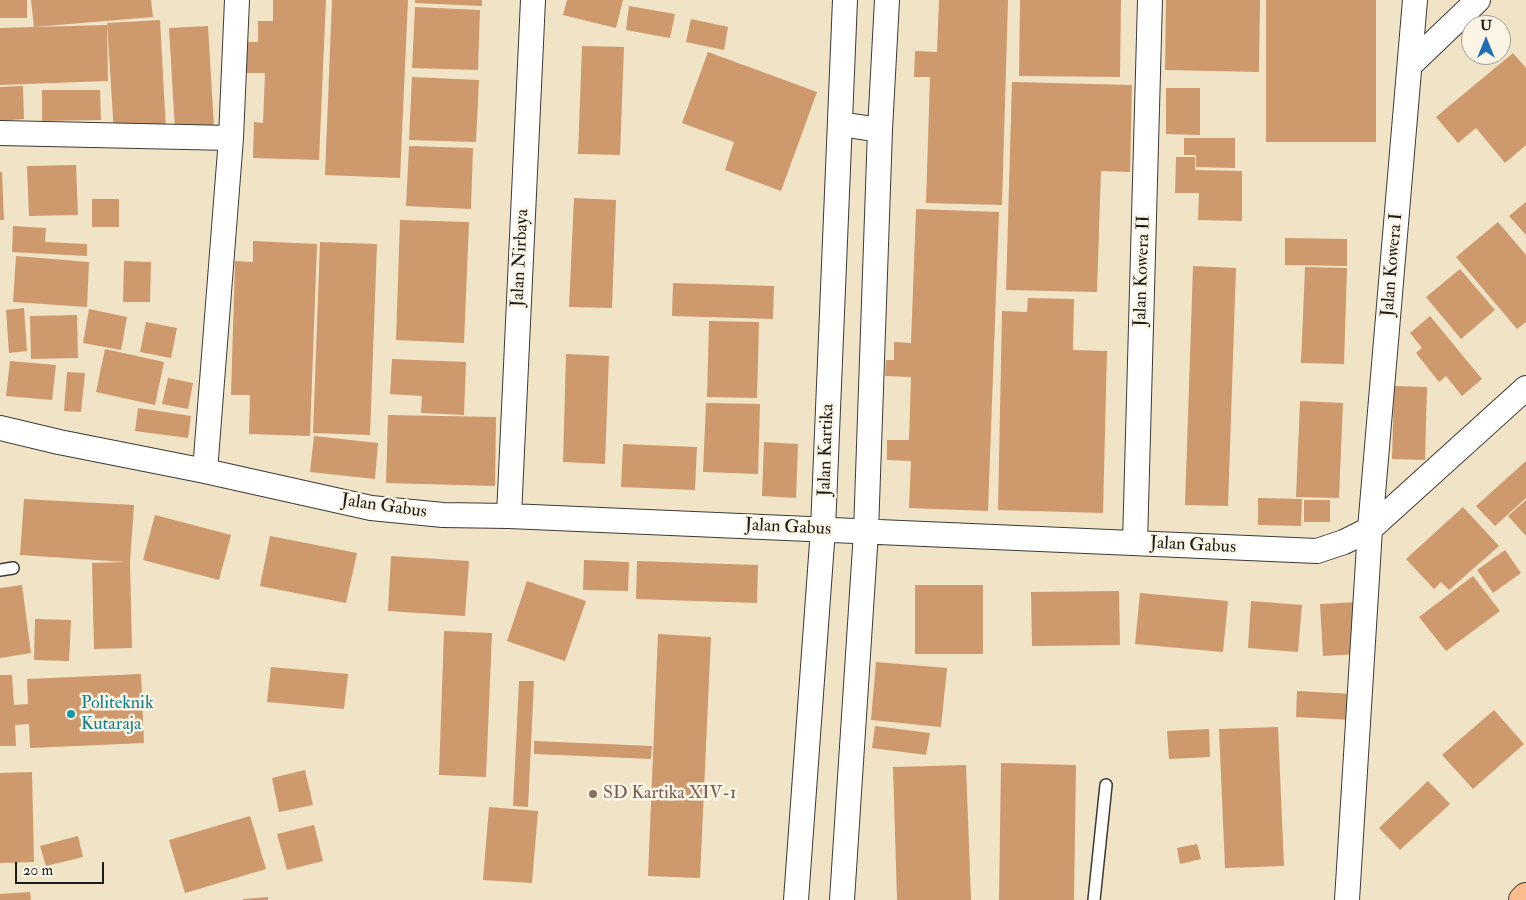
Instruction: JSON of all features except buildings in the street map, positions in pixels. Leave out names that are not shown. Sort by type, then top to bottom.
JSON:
[{"type":"highway","points":[[1523,900],[1526,897]]},
{"type":"street","points":[[205,471],[230,138],[236,0]]},
{"type":"street","name":"Jalan Nirbaya","points":[[509,516],[533,0]]},
{"type":"street","name":"Jalan Kartika","points":[[796,900],[823,529],[845,0]]},
{"type":"street","points":[[842,900],[866,532],[886,0]]},
{"type":"street","name":"Jalan Kowera II","points":[[1135,543],[1150,0]]},
{"type":"street","name":"Jalan Kowera I","points":[[1347,900],[1370,529],[1415,0]]},
{"type":"street","points":[[1410,65],[1478,0]]},
{"type":"street","points":[[840,124],[880,130]]},
{"type":"street","points":[[0,133],[230,138]]},
{"type":"street","name":"Jalan Gabus","points":[[0,428],[371,508],[443,515],[509,516],[1317,551],[1344,542],[1370,529],[1526,388]]},
{"type":"lane","points":[[0,570],[13,568]]},
{"type":"lane","points":[[1094,900],[1106,785]]},
{"type":"place","name":"Politeknik Kutaraja","points":[[71,714]]},
{"type":"place","name":"SD Kartika XIV-1","points":[[593,794]]}]
